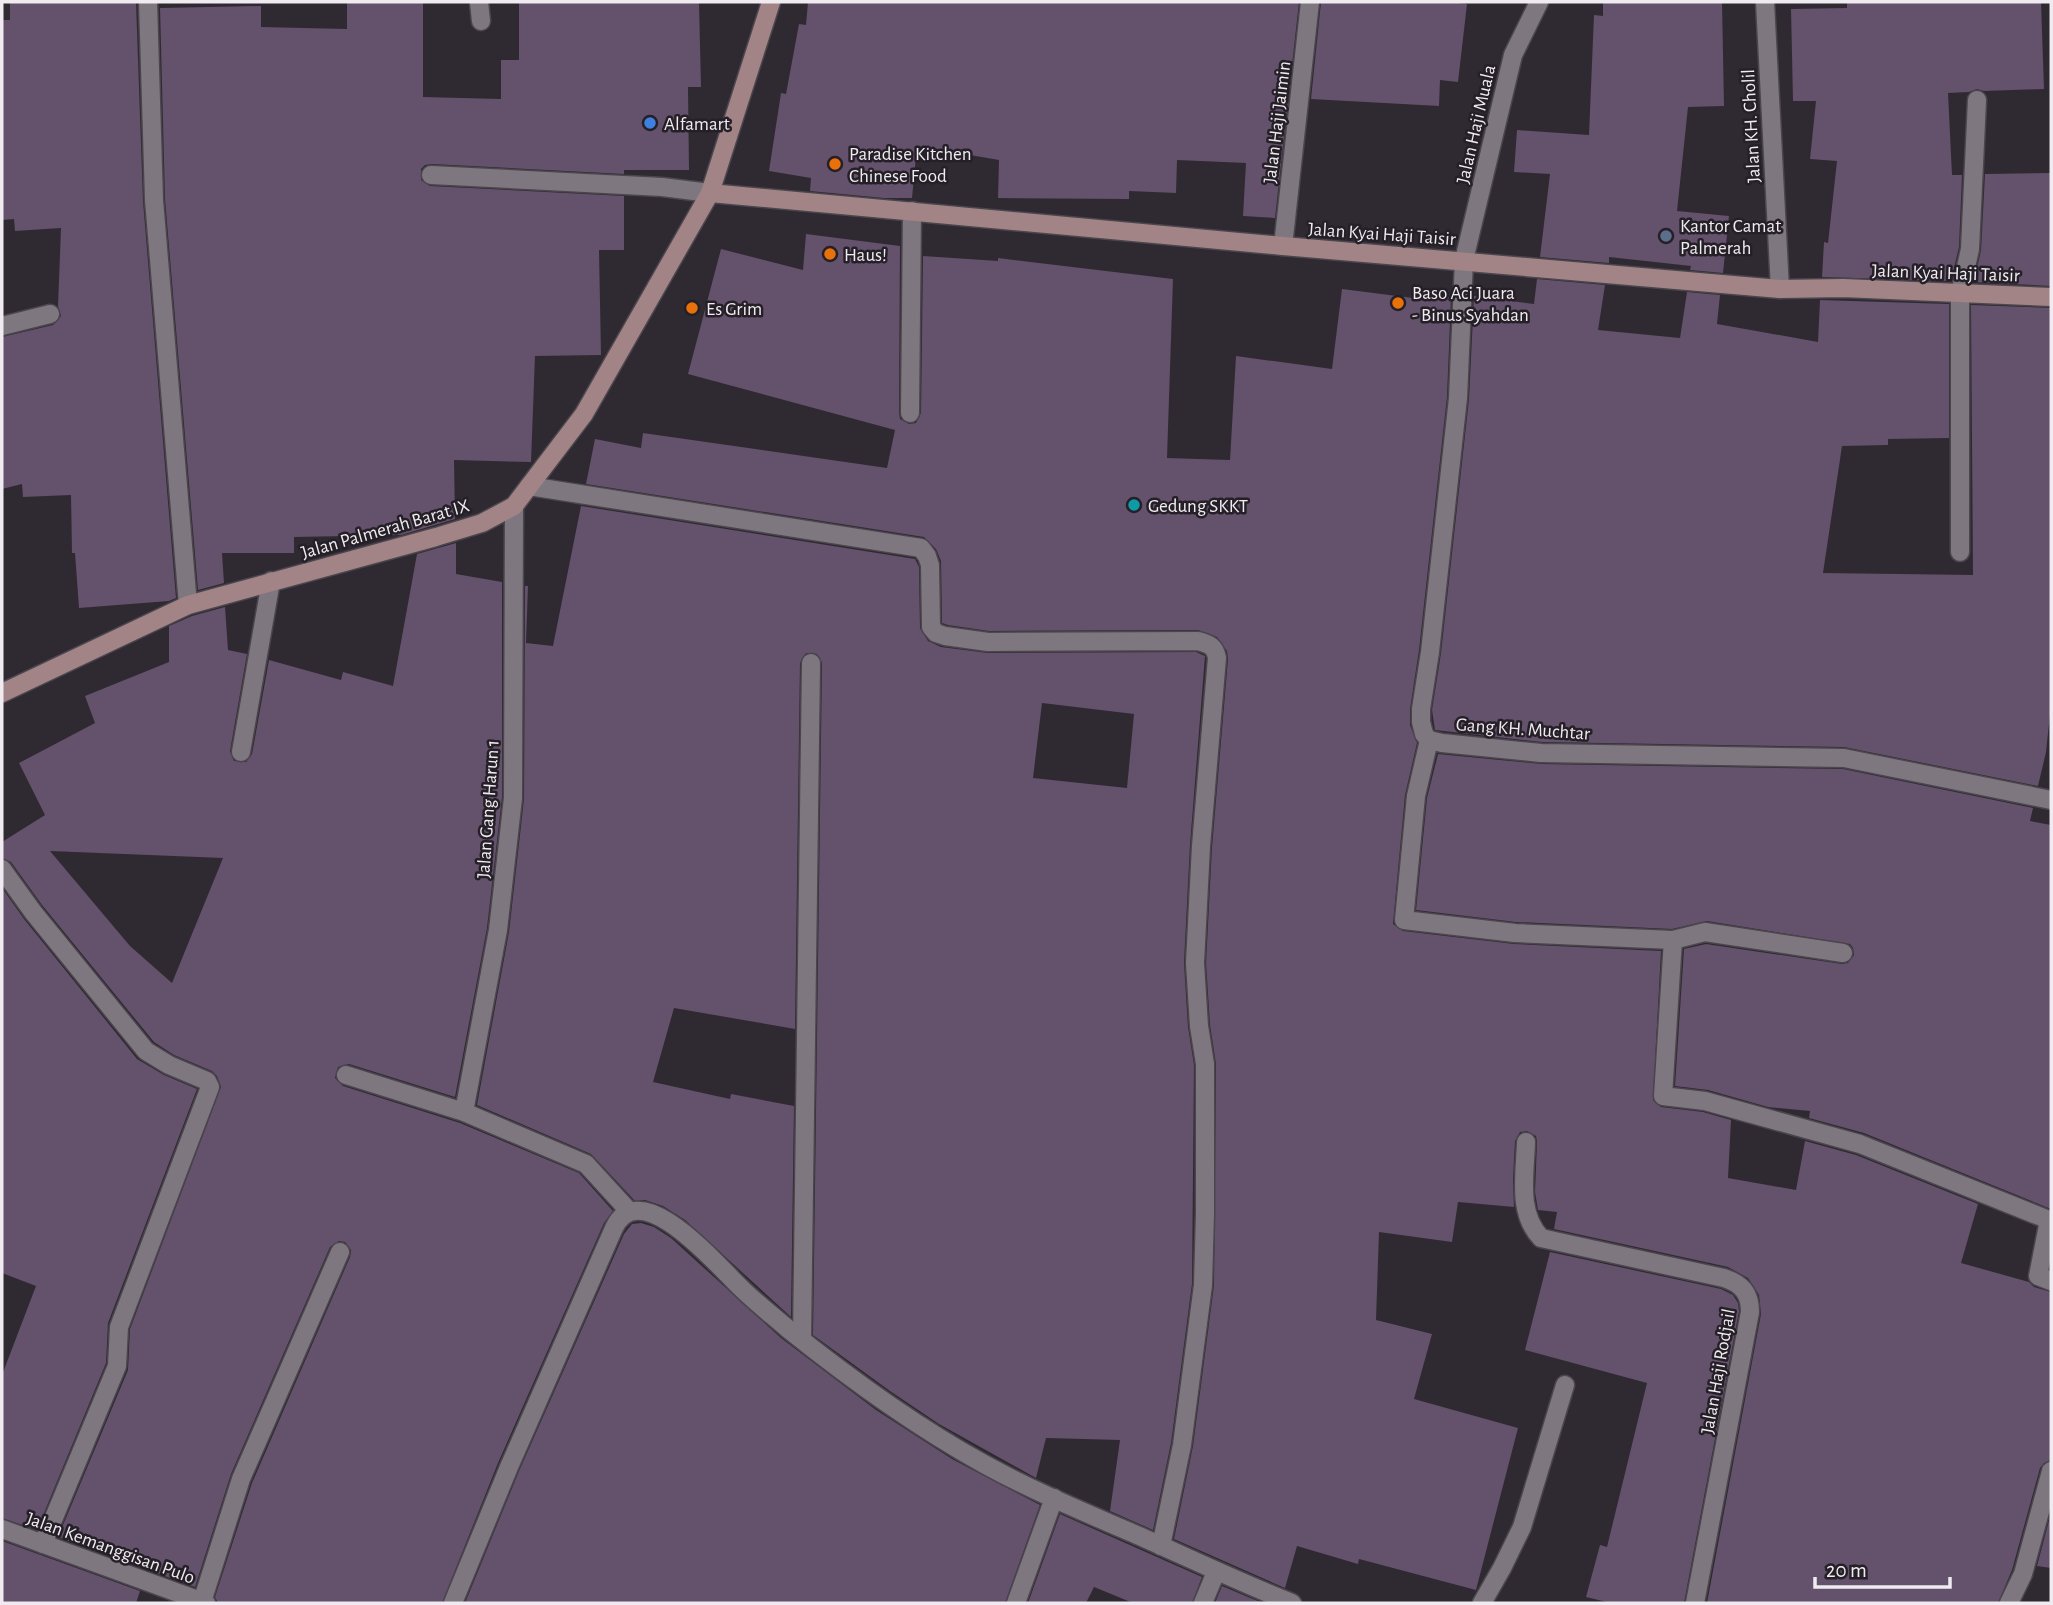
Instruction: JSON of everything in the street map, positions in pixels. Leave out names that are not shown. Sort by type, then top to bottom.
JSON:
[{"type":"street","points":[[148,2],[154,200],[188,605]]},
{"type":"street","points":[[479,2],[481,21]]},
{"type":"street","name":"Jalan Palmerah Barat IX","points":[[2,691],[188,605],[448,534],[482,523],[514,506],[584,414],[710,193],[771,2]]},
{"type":"street","name":"Jalan Haji Jaimin","points":[[1283,246],[1310,2]]},
{"type":"street","name":"Jalan Haji Muala","points":[[1464,260],[1513,55],[1539,2]]},
{"type":"street","name":"Jalan KH. Cholil","points":[[1765,2],[1780,289]]},
{"type":"street","points":[[1960,552],[1960,294],[1970,249],[1977,100]]},
{"type":"street","points":[[432,174],[662,187],[710,193]]},
{"type":"street","name":"Jalan Kyai Haji Taisir","points":[[710,193],[1780,289],[1843,288],[2051,297]]},
{"type":"street","points":[[909,413],[912,211]]},
{"type":"street","name":"Gang KH. Muchtar","points":[[1464,260],[1458,398],[1421,722],[1424,734],[1429,740],[1541,753],[1844,758],[2051,800]]},
{"type":"street","points":[[2,326],[50,314]]},
{"type":"street","points":[[529,485],[921,548],[930,565],[931,627],[945,636],[988,642],[1198,641],[1210,644],[1216,649],[1195,963],[1199,1026],[1205,1064],[1203,1285],[1182,1445],[1161,1546]]},
{"type":"street","name":"Jalan Gang Harun 1","points":[[464,1112],[498,930],[513,799],[514,506]]},
{"type":"street","points":[[241,752],[271,581]]},
{"type":"street","points":[[802,1339],[811,663]]},
{"type":"street","points":[[1429,740],[1416,796],[1404,920],[1515,933],[1673,940],[1705,932],[1843,953]]},
{"type":"street","points":[[2,869],[41,922],[146,1051],[169,1065],[207,1081],[211,1087],[119,1328],[117,1366],[43,1544]]},
{"type":"street","points":[[1673,940],[1663,1096],[1705,1101],[1860,1144],[2049,1220],[2038,1276],[2051,1281]]},
{"type":"street","points":[[345,1075],[464,1112],[586,1164],[628,1210],[651,1213],[674,1224],[752,1299],[802,1339],[956,1447],[985,1465],[1054,1498],[1216,1572],[1292,1603]]},
{"type":"street","name":"Jalan Haji Rodjail","points":[[1526,1142],[1524,1206],[1531,1227],[1541,1238],[1724,1278],[1737,1283],[1750,1300],[1750,1312],[1695,1603]]},
{"type":"street","points":[[453,1603],[509,1466],[619,1216],[628,1210]]},
{"type":"street","points":[[204,1603],[241,1479],[340,1252]]},
{"type":"street","points":[[1482,1603],[1522,1527],[1565,1385]]},
{"type":"street","points":[[2009,1603],[2026,1563],[2051,1471]]},
{"type":"street","points":[[1016,1603],[1054,1498]]},
{"type":"street","name":"Jalan Kemanggisan Pulo","points":[[2,1529],[204,1603]]},
{"type":"street","points":[[1203,1603],[1216,1572]]},
{"type":"building","points":[[10,2],[136,2],[143,201],[176,598],[169,601],[79,608],[75,553],[72,553],[71,495],[23,497],[22,484],[2,489],[2,337],[53,325],[61,316],[58,306],[61,228],[15,231],[14,219],[2,220],[2,20],[10,20]]},
{"type":"building","points":[[347,2],[423,2],[423,97],[501,99],[501,60],[519,60],[519,2],[699,2],[701,87],[688,87],[689,170],[624,170],[624,174],[425,165],[421,169],[421,180],[430,186],[624,196],[624,250],[599,250],[601,355],[535,356],[531,462],[454,460],[455,519],[401,535],[294,537],[294,553],[222,553],[224,583],[198,590],[165,199],[160,8],[261,6],[261,27],[347,29]]},
{"type":"building","points":[[808,2],[1299,2],[1275,218],[1243,216],[1246,163],[1177,160],[1176,193],[1129,191],[1129,199],[998,198],[999,160],[917,146],[912,198],[810,191],[811,178],[769,171],[781,93],[786,94],[799,24],[806,25]]},
{"type":"building","points":[[1321,2],[1467,4],[1458,82],[1440,80],[1439,106],[1311,99]]},
{"type":"building","points":[[1603,2],[1722,2],[1724,106],[1688,107],[1677,211],[1729,216],[1723,273],[1690,270],[1691,266],[1609,257],[1609,263],[1540,257],[1550,174],[1514,172],[1517,130],[1589,135],[1594,15],[1603,16]]},
{"type":"building","points":[[1847,2],[2041,2],[2044,89],[1977,89],[1948,93],[1952,175],[1962,175],[1959,247],[1951,281],[1822,277],[1824,242],[1828,243],[1837,161],[1810,159],[1816,101],[1793,101],[1791,9],[1847,8]]},
{"type":"building","points":[[2051,173],[2051,286],[1974,282],[1981,250],[1985,174]]},
{"type":"building","points":[[806,234],[900,246],[899,413],[900,419],[909,424],[916,423],[921,413],[923,256],[998,261],[998,258],[1173,279],[1167,458],[1230,460],[1236,356],[1332,369],[1342,289],[1413,298],[1413,295],[1451,297],[1447,397],[1410,709],[1410,725],[1417,743],[1405,795],[1393,924],[1403,931],[1514,944],[1661,951],[1653,1100],[1661,1107],[1703,1112],[1731,1120],[1728,1178],[1796,1190],[1805,1141],[1856,1155],[1978,1204],[1961,1263],[2029,1282],[2034,1287],[2051,1292],[2051,1460],[2040,1468],[2012,1570],[1998,1603],[1707,1603],[1761,1314],[1759,1295],[1748,1278],[1728,1267],[1554,1229],[1557,1212],[1538,1210],[1535,1192],[1537,1142],[1536,1136],[1527,1131],[1520,1132],[1515,1141],[1514,1207],[1458,1202],[1452,1242],[1379,1232],[1376,1320],[1432,1334],[1414,1399],[1518,1428],[1476,1590],[1359,1559],[1358,1564],[1297,1546],[1285,1588],[1174,1539],[1193,1446],[1214,1285],[1216,1064],[1210,1025],[1206,963],[1227,651],[1217,637],[1198,630],[989,631],[948,625],[942,623],[941,561],[936,549],[924,537],[586,484],[595,439],[641,448],[643,433],[887,468],[895,430],[688,374],[721,249],[803,270]]},
{"type":"building","points":[[1537,279],[1605,285],[1598,330],[1680,338],[1687,292],[1720,295],[1717,324],[1818,342],[1820,300],[1949,304],[1949,438],[1888,439],[1888,445],[1842,446],[1823,573],[1973,575],[1971,305],[2051,308],[2051,705],[2046,752],[2038,786],[1844,747],[1542,742],[1435,730],[1432,710],[1441,653],[1469,399],[1474,296],[1534,304]]},
{"type":"building","points":[[581,506],[915,559],[919,567],[920,628],[928,641],[941,647],[988,653],[1196,652],[1205,656],[1184,963],[1188,1027],[1194,1065],[1192,1284],[1171,1443],[1153,1530],[1110,1511],[1120,1440],[1046,1438],[1036,1478],[939,1424],[813,1335],[822,663],[817,654],[806,653],[800,663],[795,1029],[674,1008],[653,1082],[730,1099],[731,1094],[794,1106],[791,1317],[685,1220],[663,1206],[645,1200],[635,1201],[591,1154],[477,1105],[509,932],[524,799],[525,586],[528,586],[526,643],[553,646]],"holes":[[[1042,703],[1134,714],[1127,788],[1033,778]]]},
{"type":"building","points":[[456,543],[456,574],[502,582],[502,797],[487,928],[455,1097],[349,1064],[338,1067],[335,1078],[343,1086],[460,1123],[579,1173],[613,1211],[604,1223],[498,1463],[442,1603],[218,1603],[215,1597],[252,1483],[351,1250],[345,1242],[339,1241],[330,1247],[231,1474],[195,1587],[58,1537],[128,1370],[130,1329],[221,1087],[212,1071],[174,1055],[154,1042],[42,905],[11,862],[2,858],[2,842],[45,815],[19,763],[95,723],[85,696],[169,662],[169,626],[192,616],[225,607],[228,650],[247,654],[230,751],[234,761],[246,762],[252,754],[269,660],[341,680],[343,672],[393,686],[417,554]],"holes":[[[50,851],[223,858],[172,983],[130,946]]]},
{"type":"building","points":[[1438,754],[1541,764],[1843,769],[2033,808],[2030,821],[2051,825],[2051,1209],[1864,1133],[1809,1118],[1810,1111],[1768,1107],[1708,1090],[1675,1086],[1684,949],[1706,944],[1842,964],[1848,963],[1854,955],[1850,944],[1707,921],[1672,929],[1516,922],[1416,910],[1427,798]]},
{"type":"building","points":[[2,888],[137,1059],[164,1075],[197,1089],[108,1323],[106,1363],[37,1530],[2,1518],[2,1375],[36,1286],[2,1273]]},
{"type":"building","points":[[641,1223],[654,1227],[671,1238],[781,1338],[876,1410],[952,1459],[1040,1505],[1005,1603],[465,1603],[519,1471],[624,1234],[632,1224]]},
{"type":"building","points":[[1550,1252],[1721,1289],[1733,1295],[1738,1303],[1739,1311],[1684,1603],[1611,1603],[1586,1597],[1600,1545],[1607,1547],[1647,1383],[1525,1350]]},
{"type":"building","points":[[2051,1513],[2051,1568],[2037,1566]]},
{"type":"building","points":[[1060,1514],[1202,1577],[1192,1603],[1133,1603],[1094,1587],[1086,1603],[1028,1603]]},
{"type":"building","points":[[2,1541],[140,1591],[136,1603],[2,1603]]},
{"type":"building","points":[[1222,1586],[1248,1597],[1263,1603],[1215,1603]]},
{"type":"place","name":"Alfamart","points":[[650,123]]},
{"type":"place","name":"Paradise Kitchen Chinese Food","points":[[835,164]]},
{"type":"place","name":"Kantor Camat Palmerah","points":[[1666,236]]},
{"type":"place","name":"Haus!","points":[[830,254]]},
{"type":"place","name":"Baso Aci Juara - Binus Syahdan","points":[[1398,303]]},
{"type":"place","name":"Es Grim","points":[[692,308]]},
{"type":"place","name":"Gedung SKKT","points":[[1134,505]]}]
